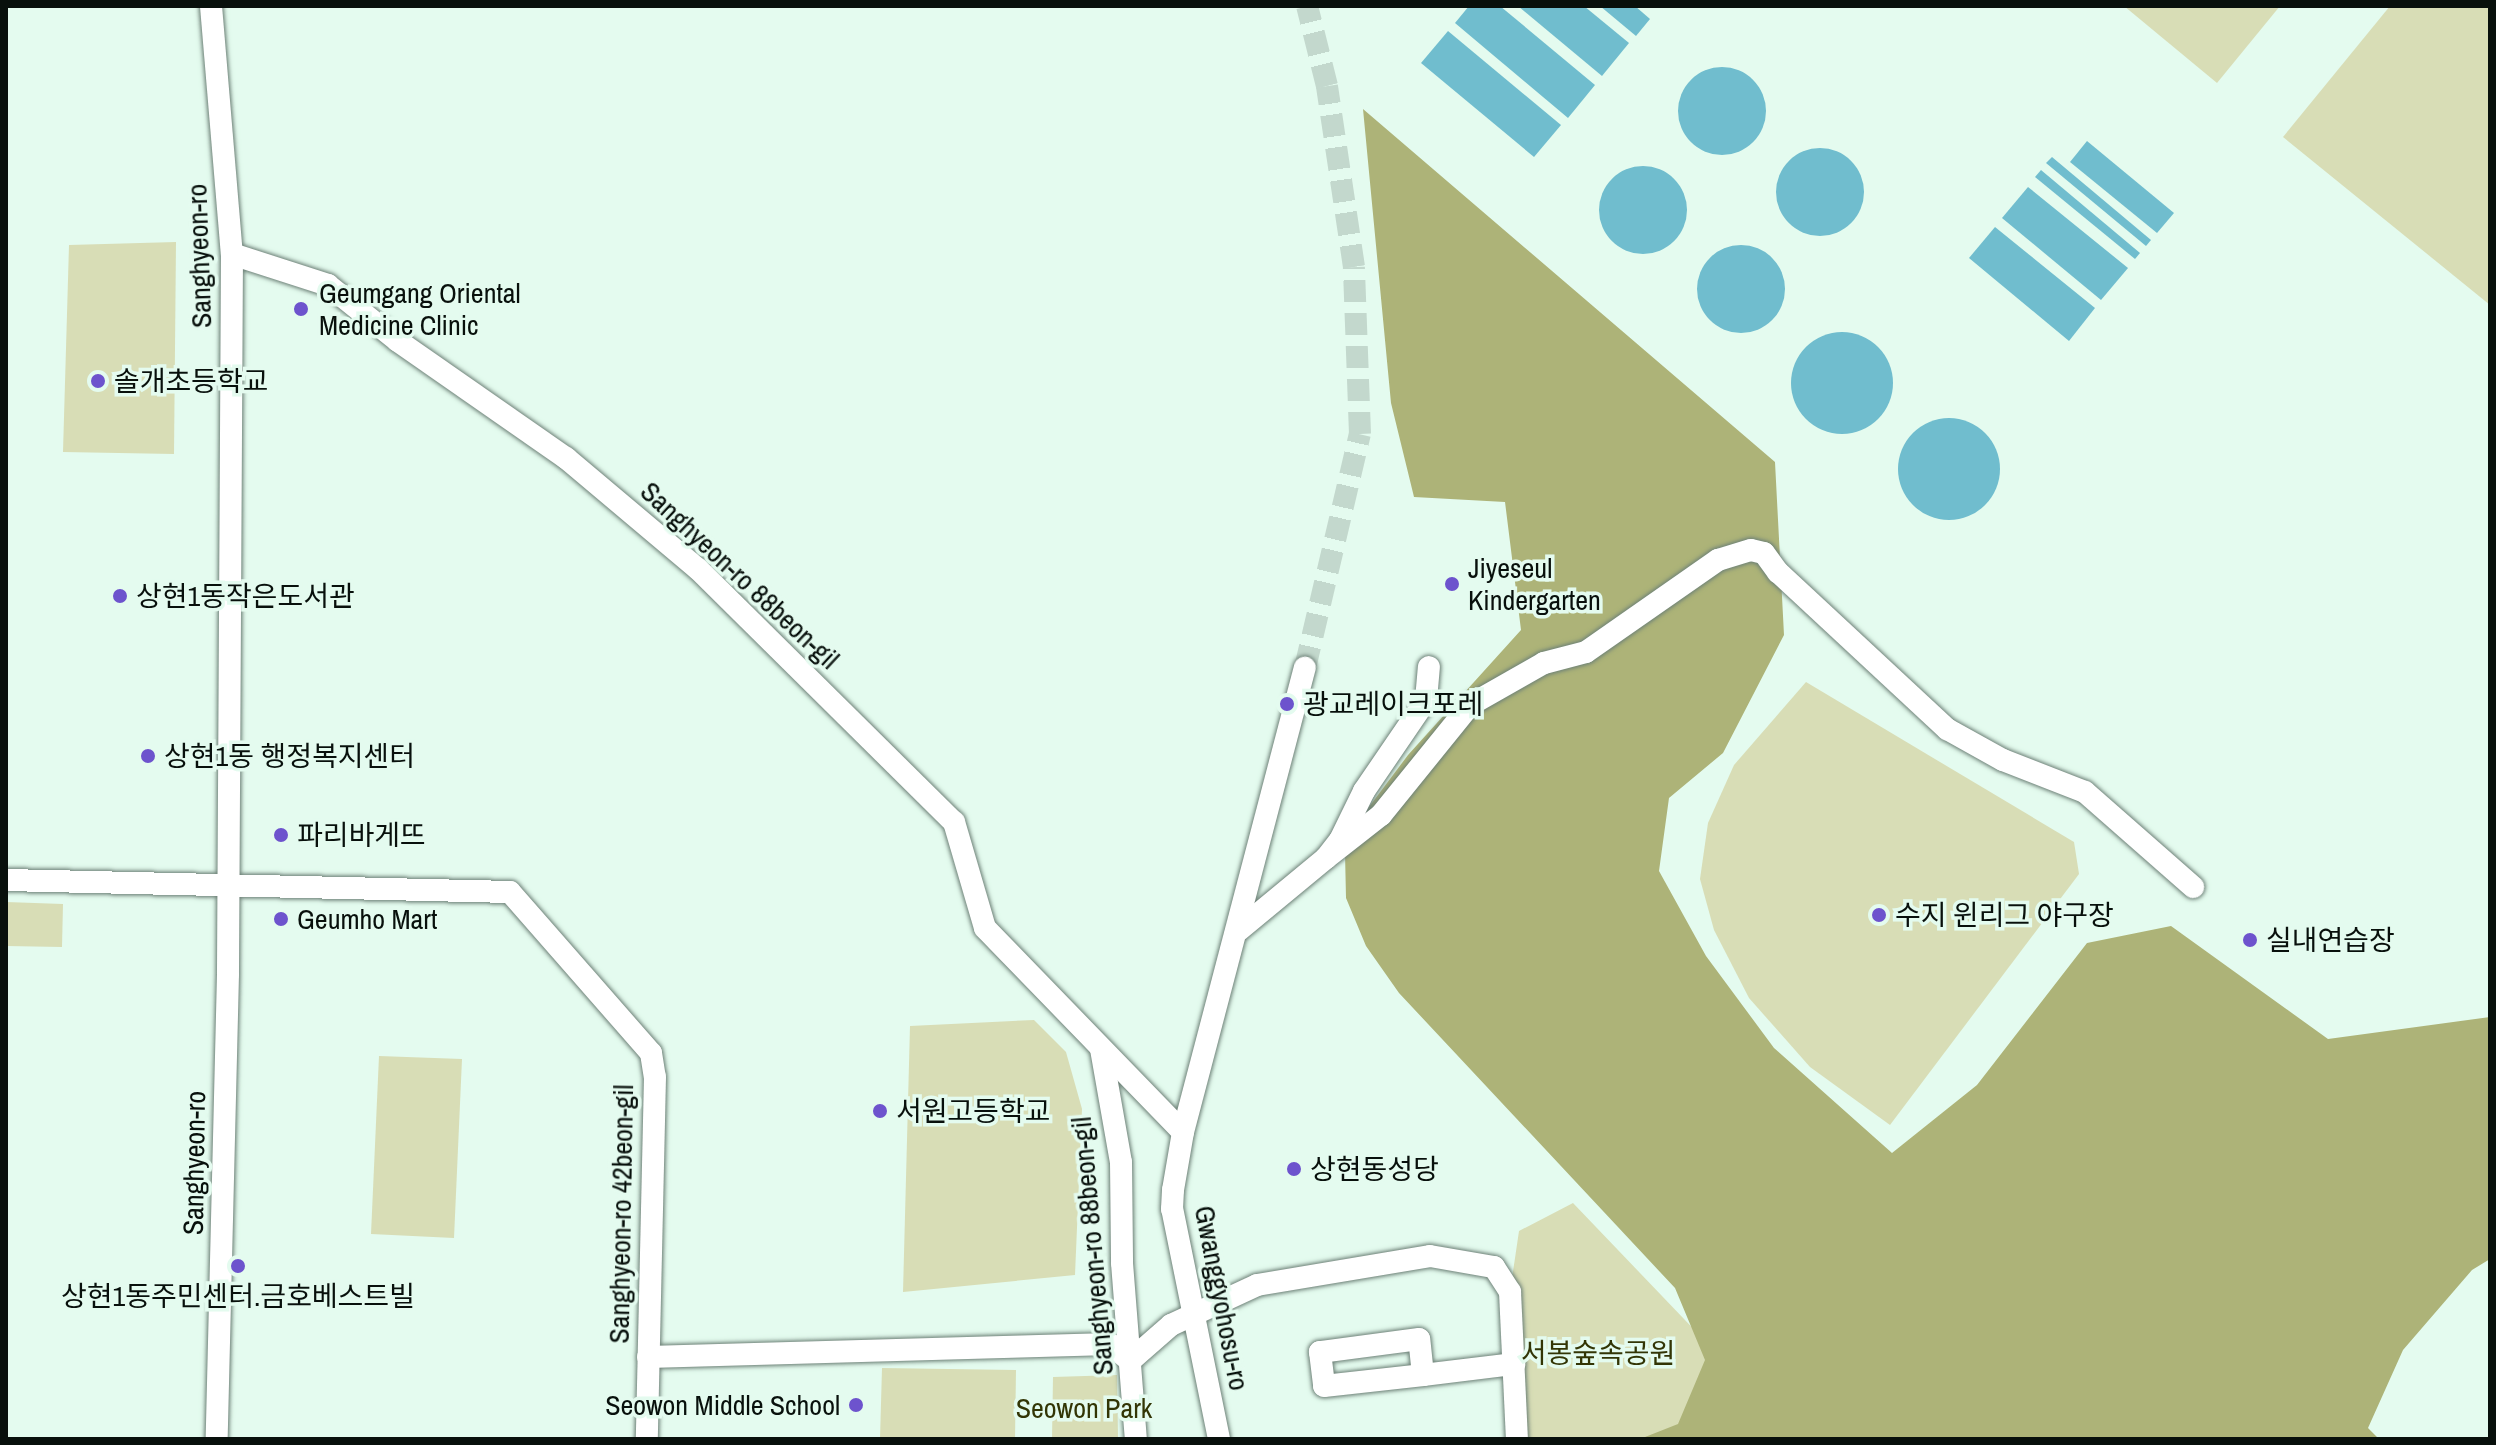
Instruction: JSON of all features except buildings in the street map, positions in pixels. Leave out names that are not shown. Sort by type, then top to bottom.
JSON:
[{"type":"street","name":"Sanghyeon-ro","points":[[211,6],[232,254],[229,887],[217,1439]]},
{"type":"street","name":"Sanghyeon-ro 88beon-gil","points":[[232,254],[328,285],[398,341],[566,458],[698,569],[954,822],[985,928],[1183,1132]]},
{"type":"street","points":[[1239,930],[1381,815],[1470,705],[1544,663],[1586,652],[1718,560],[1751,550],[1764,553],[1778,572],[1947,729],[2003,760],[2085,792],[2193,887]]},
{"type":"street","points":[[1326,858],[1426,700],[1429,667]]},
{"type":"street","points":[[1239,930],[1305,668]]},
{"type":"street","points":[[6,880],[229,887]]},
{"type":"street","name":"Sanghyeon-ro 42beon-gil","points":[[229,887],[510,892],[639,1035],[651,1053],[655,1077],[647,1439]]},
{"type":"street","name":"Gwanggyohosu-ro","points":[[1219,1439],[1172,1209],[1183,1132],[1239,930]]},
{"type":"street","name":"Sanghyeon-ro 88beon-gil","points":[[1101,1048],[1121,1162],[1136,1439]]},
{"type":"street","points":[[648,1357],[1110,1344],[1130,1361],[1171,1325],[1257,1285],[1430,1256],[1494,1267],[1510,1292],[1517,1439]]},
{"type":"street","points":[[1423,1375],[1514,1364]]},
{"type":"green space","points":[[2124,6],[2280,6],[2217,83]]},
{"type":"green space","points":[[2390,6],[2490,6],[2490,305],[2283,137]]},
{"type":"green space","points":[[1363,109],[1775,462],[1784,635],[1723,753],[1669,798],[1659,871],[1706,956],[1774,1048],[1892,1153],[1977,1085],[2087,943],[2171,926],[2328,1039],[2490,1017],[2490,1259],[2472,1270],[2403,1350],[2368,1428],[2379,1439],[1640,1439],[1678,1424],[1705,1360],[1675,1288],[1399,993],[1366,946],[1346,898],[1345,853],[1369,807],[1408,755],[1521,630],[1505,502],[1414,497],[1391,403]]},
{"type":"green space","points":[[176,242],[174,454],[63,452],[69,245]]},
{"type":"green space","name":"수지 윈리그 야구장","points":[[1806,682],[2074,842],[2079,874],[1890,1125],[1810,1067],[1749,998],[1714,930],[1700,879],[1708,823],[1734,765]]},
{"type":"green space","points":[[6,902],[63,904],[62,947],[6,946]]},
{"type":"green space","points":[[1034,1020],[1066,1052],[1082,1109],[1075,1275],[903,1292],[910,1026]]},
{"type":"green space","points":[[379,1056],[462,1059],[454,1238],[371,1234]]},
{"type":"green space","name":"서봉숲속공원","points":[[1573,1203],[1729,1366],[2041,1439],[1517,1439],[1510,1292],[1519,1231]]},
{"type":"green space","points":[[882,1368],[1016,1370],[1015,1439],[880,1439]]},
{"type":"green space","name":"Seowon Park","points":[[1117,1375],[1118,1439],[1052,1439],[1053,1377]]},
{"type":"water","points":[[1469,6],[1500,6],[1595,85],[1568,118],[1455,23]]},
{"type":"water","points":[[1518,6],[1584,6],[1629,43],[1602,76]]},
{"type":"water","points":[[1600,6],[1635,6],[1650,19],[1636,36]]},
{"type":"water","points":[[1448,31],[1561,125],[1534,157],[1421,63]]},
{"type":"water","points":[[1722,67],[1739,70],[1753,80],[1763,94],[1766,111],[1763,128],[1753,142],[1739,152],[1722,155],[1705,152],[1691,142],[1681,128],[1678,111],[1681,94],[1691,80],[1705,70]]},
{"type":"water","points":[[2087,141],[2174,213],[2157,233],[2070,162]]},
{"type":"water","points":[[1820,148],[1837,151],[1851,161],[1861,175],[1864,192],[1861,209],[1851,223],[1837,233],[1820,236],[1803,233],[1789,223],[1779,209],[1776,192],[1779,175],[1789,161],[1803,151]]},
{"type":"water","points":[[2052,157],[2151,240],[2146,246],[2046,163]]},
{"type":"water","points":[[1643,166],[1660,169],[1674,179],[1684,193],[1687,210],[1684,227],[1674,241],[1660,251],[1643,254],[1626,251],[1612,241],[1602,227],[1599,210],[1602,193],[1612,179],[1626,169]]},
{"type":"water","points":[[2041,170],[2140,253],[2135,259],[2035,177]]},
{"type":"water","points":[[2028,187],[2128,268],[2101,300],[2002,218]]},
{"type":"water","points":[[1995,227],[2095,308],[2069,341],[1969,258]]},
{"type":"water","points":[[1741,245],[1758,248],[1772,258],[1782,272],[1785,289],[1782,306],[1772,320],[1758,330],[1741,333],[1724,330],[1710,320],[1700,306],[1697,289],[1700,272],[1710,258],[1724,248]]},
{"type":"water","points":[[1842,332],[1861,336],[1878,347],[1889,364],[1893,383],[1889,402],[1878,419],[1861,430],[1842,434],[1823,430],[1806,419],[1795,402],[1791,383],[1795,364],[1806,347],[1823,336]]},
{"type":"water","points":[[1949,418],[1968,422],[1985,433],[1996,450],[2000,469],[1996,488],[1985,505],[1968,516],[1949,520],[1930,516],[1913,505],[1902,488],[1898,469],[1902,450],[1913,433],[1930,422]]},
{"type":"tunnel","points":[[1305,668],[1360,434],[1354,267],[1327,86],[1307,6]]},
{"type":"place","name":"Geumgang Oriental Medicine Clinic","points":[[301,309]]},
{"type":"place","name":"솔개초등학교","points":[[98,381]]},
{"type":"place","name":"Jiyeseul Kindergarten","points":[[1452,584]]},
{"type":"place","name":"상현1동작은도서관","points":[[120,596]]},
{"type":"place","name":"광교레이크포레","points":[[1287,704]]},
{"type":"place","name":"상현1동 행정복지센터","points":[[148,756]]},
{"type":"place","name":"파리바게뜨","points":[[281,835]]},
{"type":"place","name":"수지 윈리그 야구장","points":[[1879,915]]},
{"type":"place","name":"Geumho Mart","points":[[281,919]]},
{"type":"place","name":"실내연습장","points":[[2250,940]]},
{"type":"place","name":"서원고등학교","points":[[880,1111]]},
{"type":"place","name":"상현동성당","points":[[1294,1169]]},
{"type":"place","name":"상현1동주민센터.금호베스트빌","points":[[238,1266]]},
{"type":"place","name":"Seowon Middle School","points":[[856,1405]]}]
